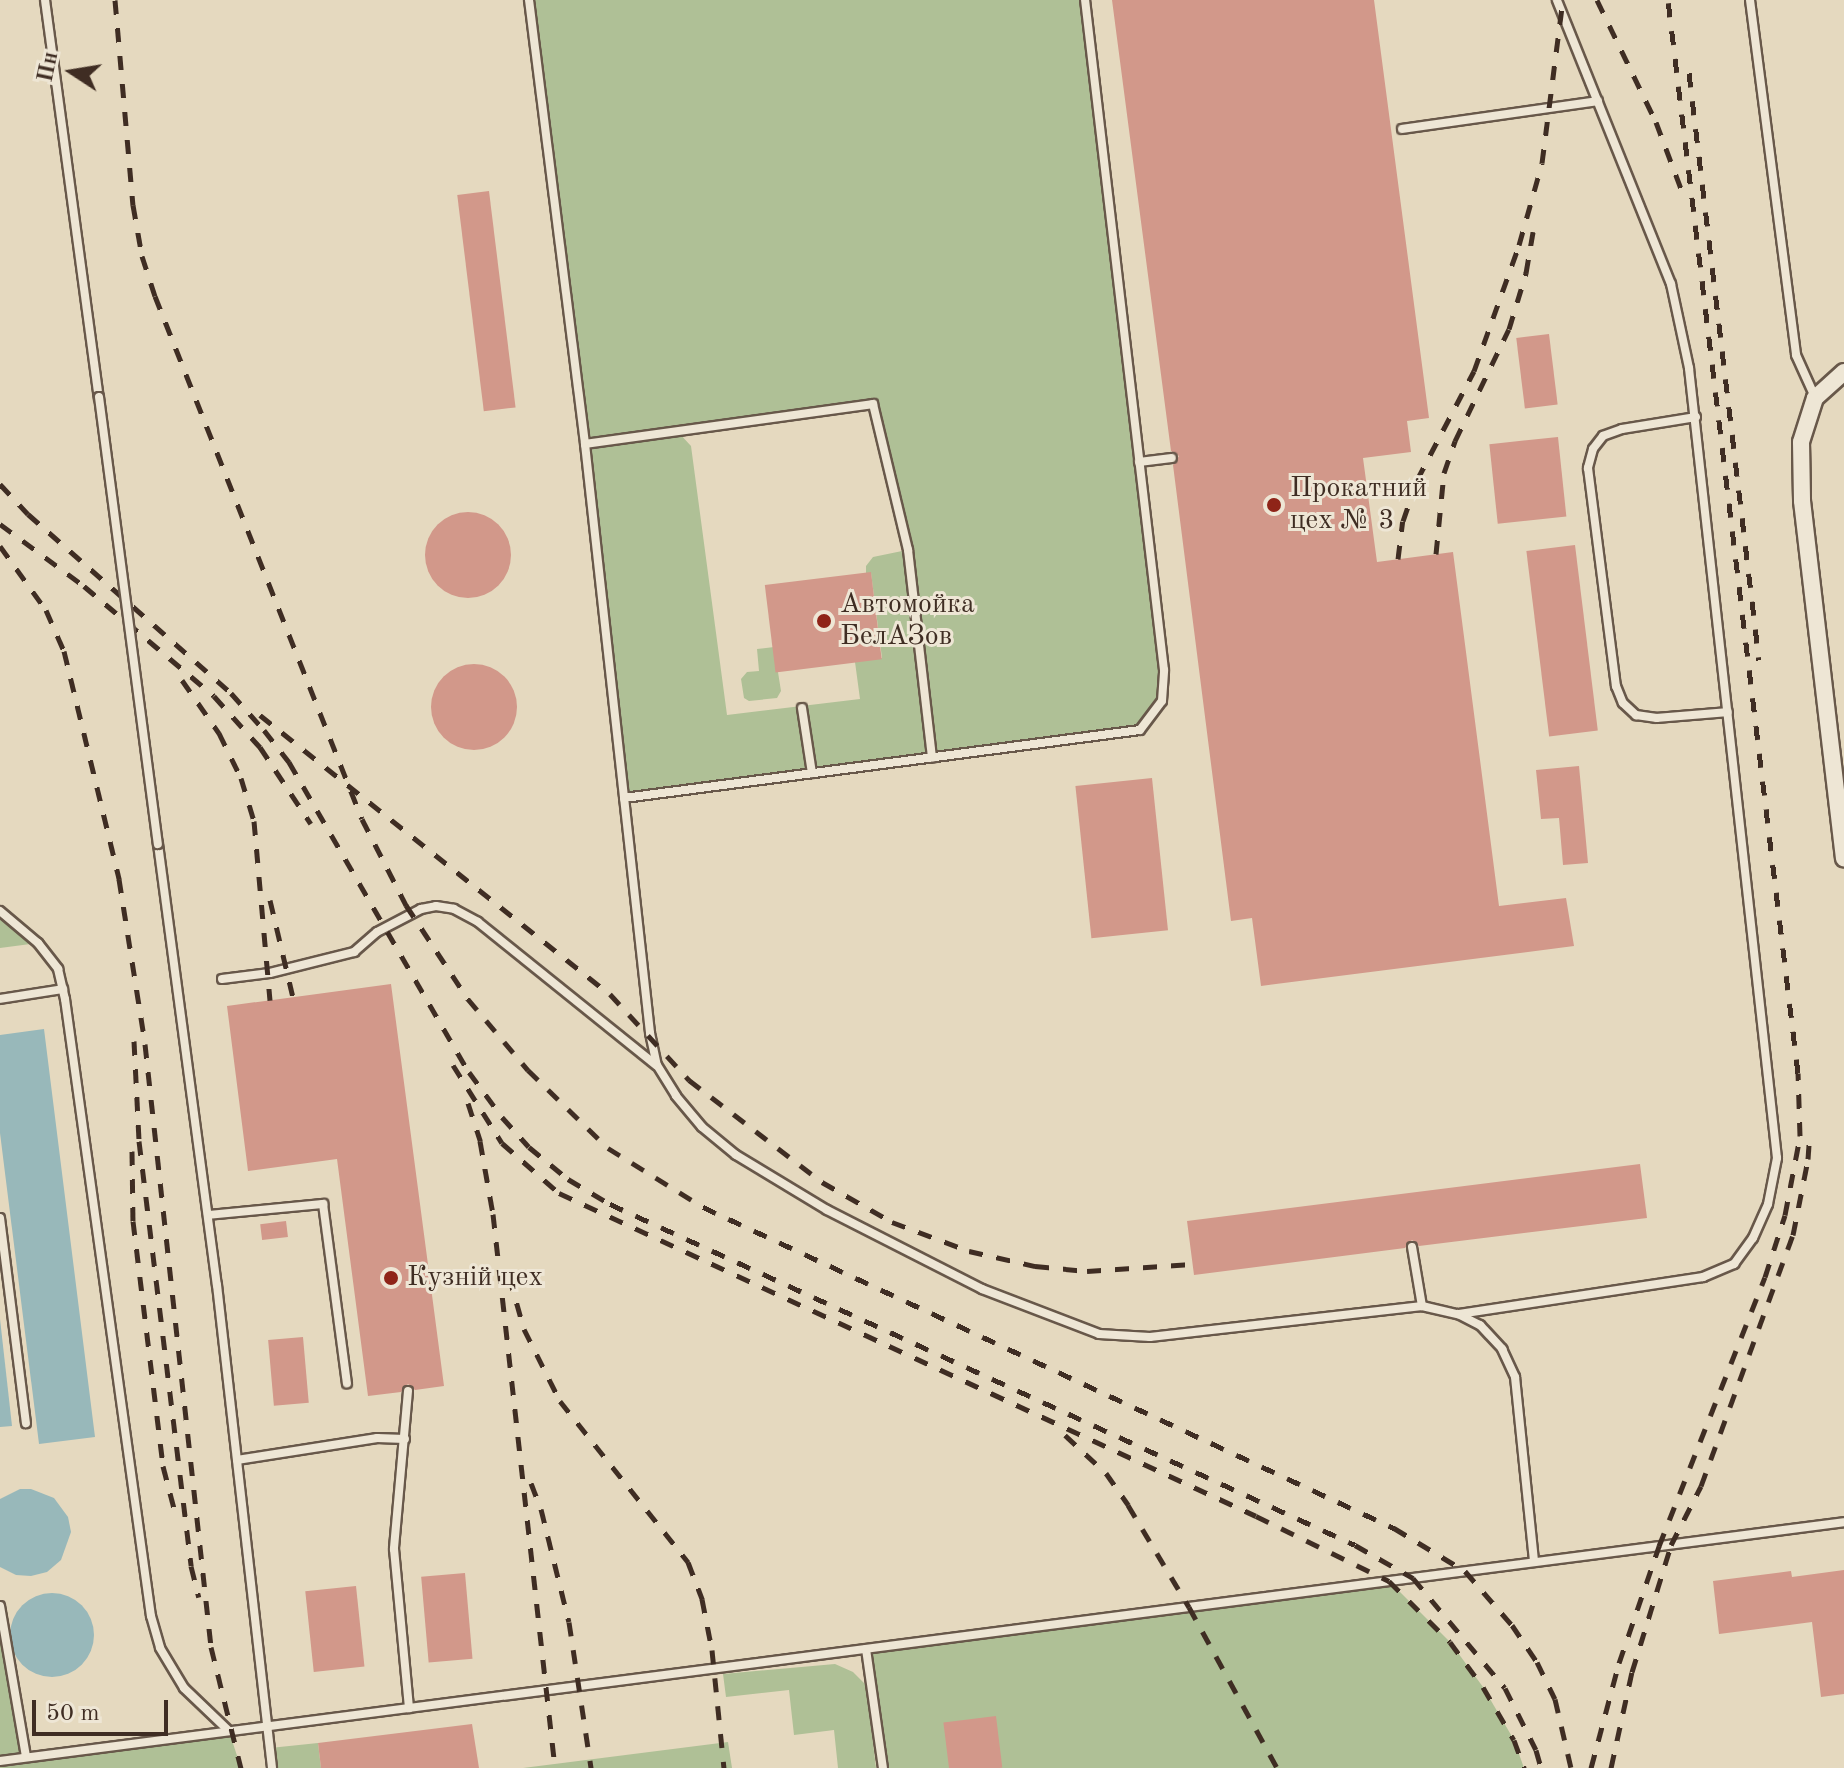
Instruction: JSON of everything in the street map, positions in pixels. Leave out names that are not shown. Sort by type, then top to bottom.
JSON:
[{"type":"street","points":[[1844,372],[1815,398],[1801,442],[1802,501],[1844,859]]},
{"type":"lane","points":[[45,0],[208,1215],[272,1768]]},
{"type":"lane","points":[[624,798],[1140,730],[1162,701],[1164,670],[1085,0]]},
{"type":"lane","points":[[1458,1314],[1703,1277],[1734,1264],[1753,1238],[1768,1204],[1777,1158],[1696,417],[1671,284],[1557,0]]},
{"type":"lane","points":[[1750,0],[1796,355],[1815,398]]},
{"type":"lane","points":[[531,2],[657,1065]]},
{"type":"lane","points":[[1402,129],[1598,101]]},
{"type":"lane","points":[[585,444],[873,404],[908,550],[932,758]]},
{"type":"lane","points":[[1696,417],[1622,429],[1603,436],[1593,449],[1588,468],[1616,686],[1623,703],[1636,715],[1657,718],[1728,712]]},
{"type":"lane","points":[[1139,462],[1172,458]]},
{"type":"lane","points":[[802,708],[812,773]]},
{"type":"lane","points":[[222,979],[270,973],[354,952],[377,932],[421,909],[436,906],[454,909],[478,922],[657,1065],[702,1127],[736,1155],[827,1210],[982,1289],[1085,1330],[1117,1337],[1150,1337],[1422,1306],[1458,1314],[1480,1325],[1502,1349],[1515,1377],[1534,1562]]},
{"type":"lane","points":[[0,911],[38,943],[58,969],[63,989],[151,1616],[160,1648],[184,1688],[229,1731]]},
{"type":"lane","points":[[0,999],[63,989]]},
{"type":"lane","points":[[208,1215],[323,1204],[347,1383]]},
{"type":"lane","points":[[0,1218],[26,1423]]},
{"type":"lane","points":[[1412,1247],[1422,1306]]},
{"type":"lane","points":[[408,1391],[394,1549],[409,1708]]},
{"type":"lane","points":[[237,1460],[377,1438],[405,1439]]},
{"type":"lane","points":[[0,1761],[1844,1522]]},
{"type":"lane","points":[[0,1606],[26,1757]]},
{"type":"lane","points":[[866,1649],[883,1768]]},
{"type":"green space","points":[[529,0],[1083,0],[1164,670],[1162,701],[1140,730],[624,798]],"holes":[[[873,405],[907,550],[873,557],[866,566],[866,573],[871,573],[882,658],[855,662],[860,699],[727,715],[691,446],[678,432]]]},
{"type":"green space","points":[[774,647],[781,691],[777,698],[749,701],[744,698],[741,679],[747,672],[759,671],[757,649]]},
{"type":"green space","points":[[0,911],[38,943],[0,948]]},
{"type":"green space","points":[[1389,1581],[1450,1642],[1483,1687],[1514,1740],[1524,1768],[883,1768],[866,1649]]},
{"type":"green space","points":[[0,1606],[26,1757],[229,1731],[241,1768],[0,1768]]},
{"type":"green space","points":[[835,1664],[853,1672],[866,1685],[876,1768],[838,1768],[834,1730],[794,1735],[789,1690],[726,1697],[723,1674]]},
{"type":"green space","points":[[728,1742],[732,1768],[523,1768]]},
{"type":"green space","points":[[318,1743],[321,1768],[272,1768],[270,1748]]},
{"type":"water","points":[[44,1029],[95,1437],[39,1444],[0,1133],[0,1035]]},
{"type":"water","points":[[0,1319],[12,1426],[0,1427]]},
{"type":"water","points":[[20,1489],[31,1489],[54,1498],[68,1517],[71,1532],[61,1560],[47,1572],[31,1576],[16,1575],[0,1567],[0,1499]]},
{"type":"water","points":[[52,1593],[68,1596],[82,1605],[91,1619],[94,1635],[91,1651],[82,1665],[68,1674],[52,1677],[36,1674],[22,1665],[13,1651],[10,1635],[13,1619],[22,1605],[36,1596]]},
{"type":"building","name":"Прокатний цех № 3","points":[[1112,0],[1374,0],[1429,418],[1407,421],[1411,452],[1363,458],[1377,562],[1453,552],[1499,906],[1566,898],[1574,946],[1261,986],[1252,918],[1231,921],[1173,465],[1179,456],[1171,451]]},
{"type":"building","points":[[489,191],[516,407],[484,411],[457,195]]},
{"type":"building","points":[[1549,334],[1558,404],[1525,408],[1516,338]]},
{"type":"building","points":[[1558,437],[1566,517],[1498,524],[1489,444]]},
{"type":"building","points":[[460,512],[476,512],[499,524],[508,538],[511,555],[508,572],[499,586],[476,598],[460,598],[444,591],[432,579],[425,563],[425,547],[432,531],[444,519]]},
{"type":"building","points":[[1575,545],[1598,731],[1549,737],[1526,551]]},
{"type":"building","name":"Автомойка БелАЗов","points":[[871,572],[882,659],[776,672],[765,585]]},
{"type":"building","points":[[466,664],[482,664],[505,676],[514,690],[517,707],[514,724],[505,738],[482,750],[466,750],[450,743],[438,731],[431,715],[431,699],[438,683],[450,671]]},
{"type":"building","points":[[1579,766],[1588,863],[1563,865],[1559,818],[1541,819],[1536,770]]},
{"type":"building","points":[[1152,778],[1168,930],[1091,938],[1075,786]]},
{"type":"building","name":"Кузній цех","points":[[391,984],[444,1386],[415,1390],[408,1384],[401,1392],[368,1396],[337,1159],[248,1171],[227,1006]]},
{"type":"building","points":[[1640,1164],[1647,1218],[1419,1246],[1412,1240],[1405,1248],[1194,1275],[1187,1221]]},
{"type":"building","points":[[286,1221],[288,1237],[262,1240],[260,1224]]},
{"type":"building","points":[[303,1337],[309,1403],[274,1406],[268,1340]]},
{"type":"building","points":[[1844,1570],[1844,1694],[1821,1697],[1812,1622],[1719,1634],[1713,1581],[1791,1571],[1792,1577]]},
{"type":"building","points":[[465,1573],[472,1659],[429,1663],[421,1577]]},
{"type":"building","points":[[356,1586],[364,1667],[314,1672],[305,1591]]},
{"type":"building","points":[[996,1716],[1002,1768],[949,1768],[943,1722]]},
{"type":"building","points":[[472,1724],[479,1768],[321,1768],[318,1743]]},
{"type":"railway","points":[[115,0],[133,205],[142,256],[155,296],[362,819],[406,905],[468,999],[528,1070],[608,1148],[703,1207],[1394,1528],[1465,1571],[1512,1625],[1537,1662],[1555,1699],[1571,1768]]},
{"type":"railway","points":[[1398,559],[1403,521],[1417,480],[1474,371],[1519,245],[1542,163],[1563,0]]},
{"type":"railway","points":[[1597,0],[1656,122],[1683,194]]},
{"type":"railway","points":[[1591,1768],[1619,1663],[1659,1546],[1765,1277],[1785,1215],[1800,1136],[1798,1073],[1668,0]]},
{"type":"railway","points":[[1689,73],[1759,660]]},
{"type":"railway","points":[[1436,554],[1444,473],[1455,441],[1509,329],[1526,273],[1533,232]]},
{"type":"railway","points":[[0,484],[28,514],[231,693],[264,730],[289,762],[469,1072],[529,1147],[568,1179],[610,1204],[1355,1545],[1413,1578],[1505,1688],[1536,1750],[1541,1768]]},
{"type":"railway","points":[[0,524],[84,586],[214,696],[260,747],[311,824]]},
{"type":"railway","points":[[0,546],[46,610],[64,651],[119,879],[145,1044],[211,1647],[241,1768]]},
{"type":"railway","points":[[182,680],[219,733],[241,778],[254,821],[270,1000]]},
{"type":"railway","points":[[260,715],[610,994],[689,1080],[822,1182],[892,1222],[969,1251],[1035,1266],[1087,1271],[1192,1264]]},
{"type":"railway","points":[[270,900],[293,997]]},
{"type":"railway","points":[[134,1041],[139,1141],[191,1566],[199,1597]]},
{"type":"railway","points":[[453,1065],[502,1143],[559,1193],[1256,1516],[1389,1581],[1450,1642],[1483,1687],[1514,1740],[1524,1768]]},
{"type":"railway","points":[[468,1103],[480,1141],[493,1214],[555,1768]]},
{"type":"railway","points":[[1611,1768],[1632,1672],[1671,1545],[1701,1486],[1793,1235],[1810,1133]]},
{"type":"railway","points":[[132,1151],[133,1221],[163,1466],[176,1516]]},
{"type":"railway","points":[[509,1276],[524,1329],[560,1401],[688,1562],[702,1599],[712,1650],[724,1768]]},
{"type":"railway","points":[[1065,1435],[1106,1473],[1128,1505],[1189,1607],[1277,1768]]},
{"type":"railway","points":[[531,1483],[541,1509],[569,1622],[591,1768]]},
{"type":"place","name":"Прокатний цех № 3","points":[[1274,505]]},
{"type":"place","name":"Автомойка БелАЗов","points":[[824,621]]},
{"type":"place","name":"Кузній цех","points":[[391,1278]]}]
